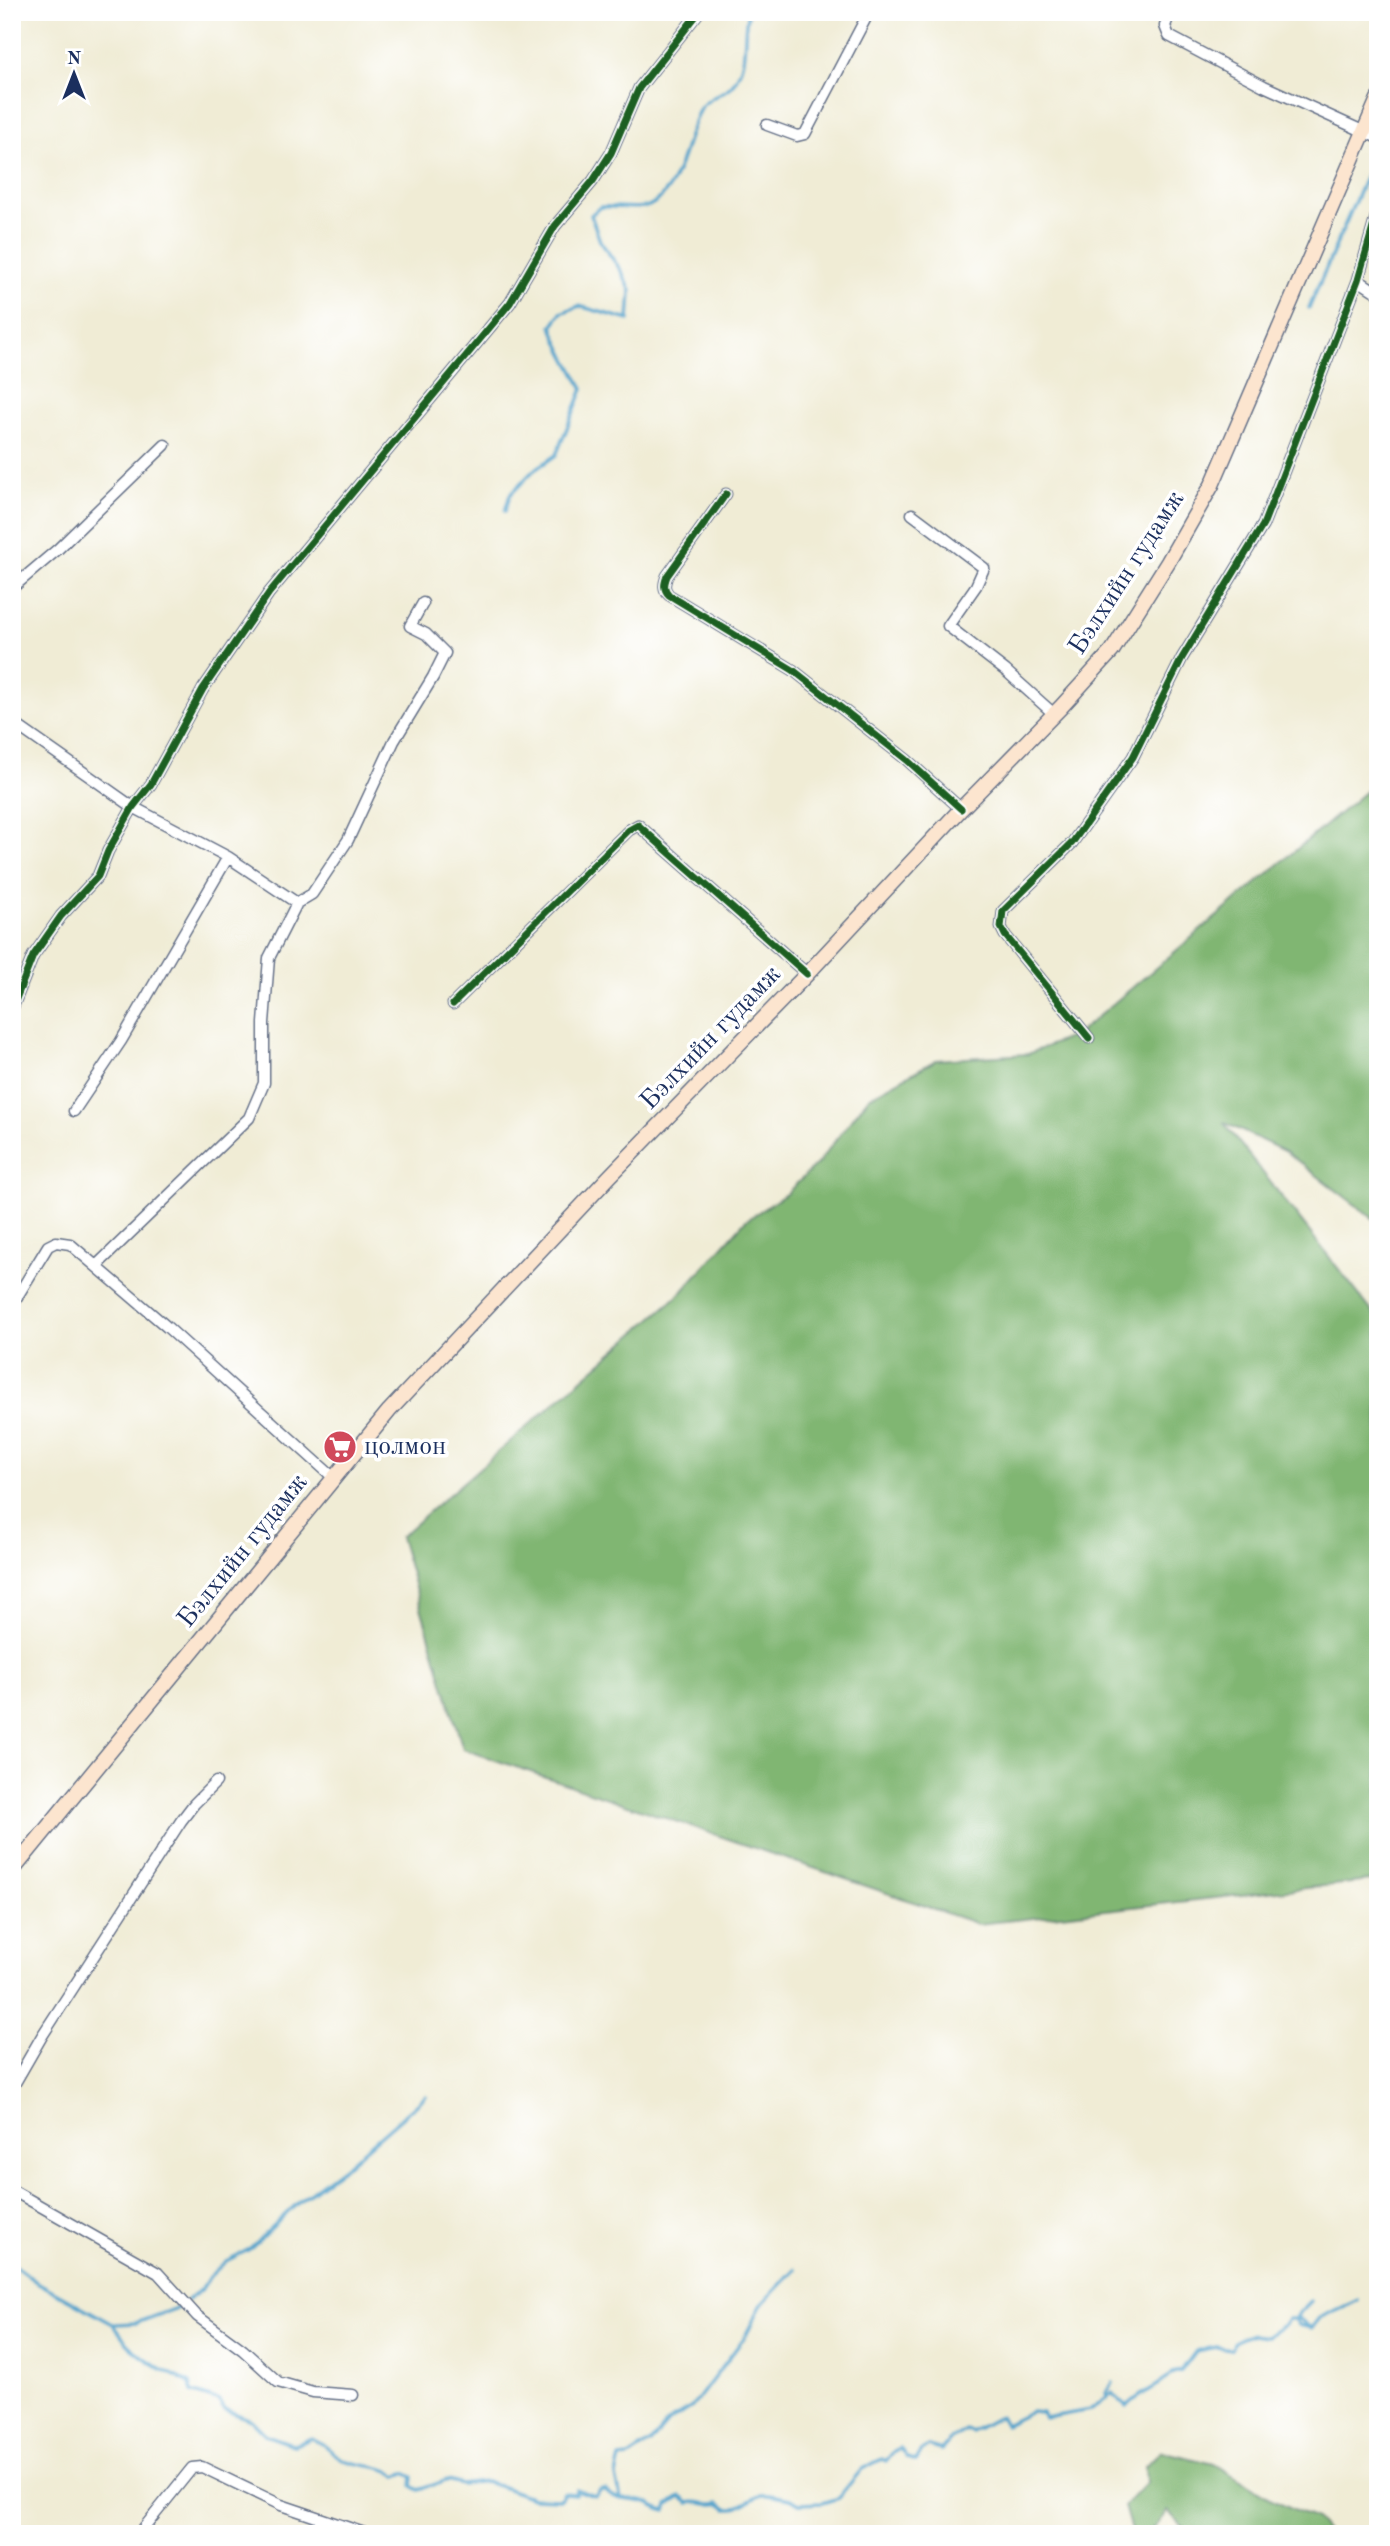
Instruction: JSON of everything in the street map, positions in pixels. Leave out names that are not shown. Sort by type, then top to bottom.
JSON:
[{"type":"main road","name":"Бэлхийн гудамж","points":[[12,1871],[389,1411],[1112,651],[1212,485],[1378,99]]},
{"type":"street","points":[[12,1009],[33,956],[61,916],[97,876],[132,807],[151,784],[202,689],[269,593],[510,303],[555,226],[593,181],[611,153],[639,88],[699,12]]},
{"type":"street","points":[[767,125],[797,136],[805,134],[869,12]]},
{"type":"street","points":[[1170,12],[1165,26],[1169,36],[1264,86],[1378,138]]},
{"type":"street","points":[[1089,1038],[1005,935],[1001,927],[1003,911],[1072,843],[1133,757],[1182,658],[1266,517],[1358,280],[1378,210]]},
{"type":"street","points":[[1358,280],[1378,293]]},
{"type":"street","points":[[12,587],[58,549],[165,445]]},
{"type":"street","points":[[726,494],[667,576],[665,590],[793,670],[907,760],[961,809]]},
{"type":"street","points":[[912,514],[984,568],[976,586],[948,626],[1006,671],[1054,714]]},
{"type":"street","points":[[96,1266],[249,1118],[264,1083],[264,1023],[269,958],[297,903],[312,894],[348,840],[394,741],[445,653],[426,634],[410,626],[423,603]]},
{"type":"street","points":[[12,722],[132,807],[228,857],[297,903]]},
{"type":"street","points":[[453,1004],[629,830],[638,825],[807,974]]},
{"type":"street","points":[[74,1111],[121,1041],[228,857]]},
{"type":"street","points":[[12,1304],[48,1246],[56,1241],[70,1244],[334,1478]]},
{"type":"street","points":[[12,2088],[42,2036],[181,1821],[216,1782]]},
{"type":"street","points":[[12,2190],[158,2273],[197,2316],[243,2350],[278,2382],[313,2392],[352,2395]]},
{"type":"street","points":[[139,2534],[192,2468],[202,2467],[281,2505],[367,2534]]},
{"type":"green space","points":[[1378,781],[1378,1222],[1286,1152],[1223,1122],[1378,1319],[1378,1880],[978,1924],[463,1749],[400,1537],[681,1293],[745,1221],[786,1194],[818,1163],[869,1097],[936,1060],[1028,1054],[1076,1035]]},
{"type":"green space","points":[[1161,2451],[1214,2464],[1274,2500],[1316,2519],[1328,2534],[1189,2534],[1168,2511],[1153,2528],[1145,2533],[1132,2534],[1124,2506],[1146,2483],[1145,2466]]},
{"type":"waterway","points":[[505,511],[510,495],[533,471],[556,455],[583,389],[552,326],[561,313],[579,306],[629,320],[631,291],[622,272],[600,241],[591,215],[600,207],[649,206],[669,188],[701,107],[735,81],[744,55],[748,12]]},
{"type":"waterway","points":[[1309,308],[1378,148]]},
{"type":"waterway","points":[[187,2300],[201,2290],[209,2277],[226,2261],[248,2250],[303,2198],[348,2164],[426,2096]]},
{"type":"waterway","points":[[12,2264],[35,2281],[113,2324],[132,2349],[161,2369],[190,2383],[192,2392],[219,2401],[223,2409],[251,2420],[266,2435],[294,2445],[312,2438],[345,2460],[386,2470],[397,2476],[405,2473],[413,2477],[412,2486],[419,2490],[448,2480],[461,2484],[485,2481],[532,2498],[560,2499],[564,2493],[575,2494],[576,2490],[595,2496],[600,2490],[606,2490],[615,2497],[644,2502],[666,2511],[668,2505],[681,2497],[689,2503],[719,2503],[727,2509],[734,2509],[761,2495],[791,2499],[799,2504],[822,2503],[838,2498],[862,2469],[882,2459],[886,2461],[900,2448],[907,2458],[916,2461],[923,2449],[929,2446],[941,2450],[951,2439],[966,2430],[971,2432],[1000,2416],[1005,2425],[1031,2412],[1042,2413],[1045,2418],[1090,2410],[1112,2393],[1127,2407],[1172,2373],[1181,2371],[1196,2351],[1217,2347],[1231,2349],[1233,2342],[1252,2334],[1267,2336],[1284,2325],[1288,2319],[1295,2319],[1299,2325],[1311,2328],[1296,2316],[1311,2301]]},
{"type":"waterway","points":[[621,2499],[616,2476],[620,2458],[629,2457],[650,2443],[668,2422],[692,2407],[744,2338],[762,2304],[795,2269]]},
{"type":"waterway","points":[[1311,2328],[1319,2318],[1358,2300]]},
{"type":"waterway","points":[[115,2324],[136,2323],[185,2305]]},
{"type":"waterway","points":[[1107,2398],[1106,2392],[1113,2383]]},
{"type":"cycle path","points":[[12,1009],[33,956],[61,916],[98,876],[108,851],[133,807],[151,784],[203,689],[269,593],[510,303],[555,226],[593,181],[611,153],[639,88],[699,12]]},
{"type":"cycle path","points":[[1089,1038],[1005,935],[1001,927],[1003,911],[1072,843],[1133,757],[1182,658],[1263,525],[1358,280],[1378,210]]},
{"type":"cycle path","points":[[726,494],[667,576],[667,593],[793,670],[907,760],[961,809]]},
{"type":"cycle path","points":[[453,1004],[629,830],[638,825],[807,974]]},
{"type":"place","name":"цолмон","points":[[340,1447]]}]
